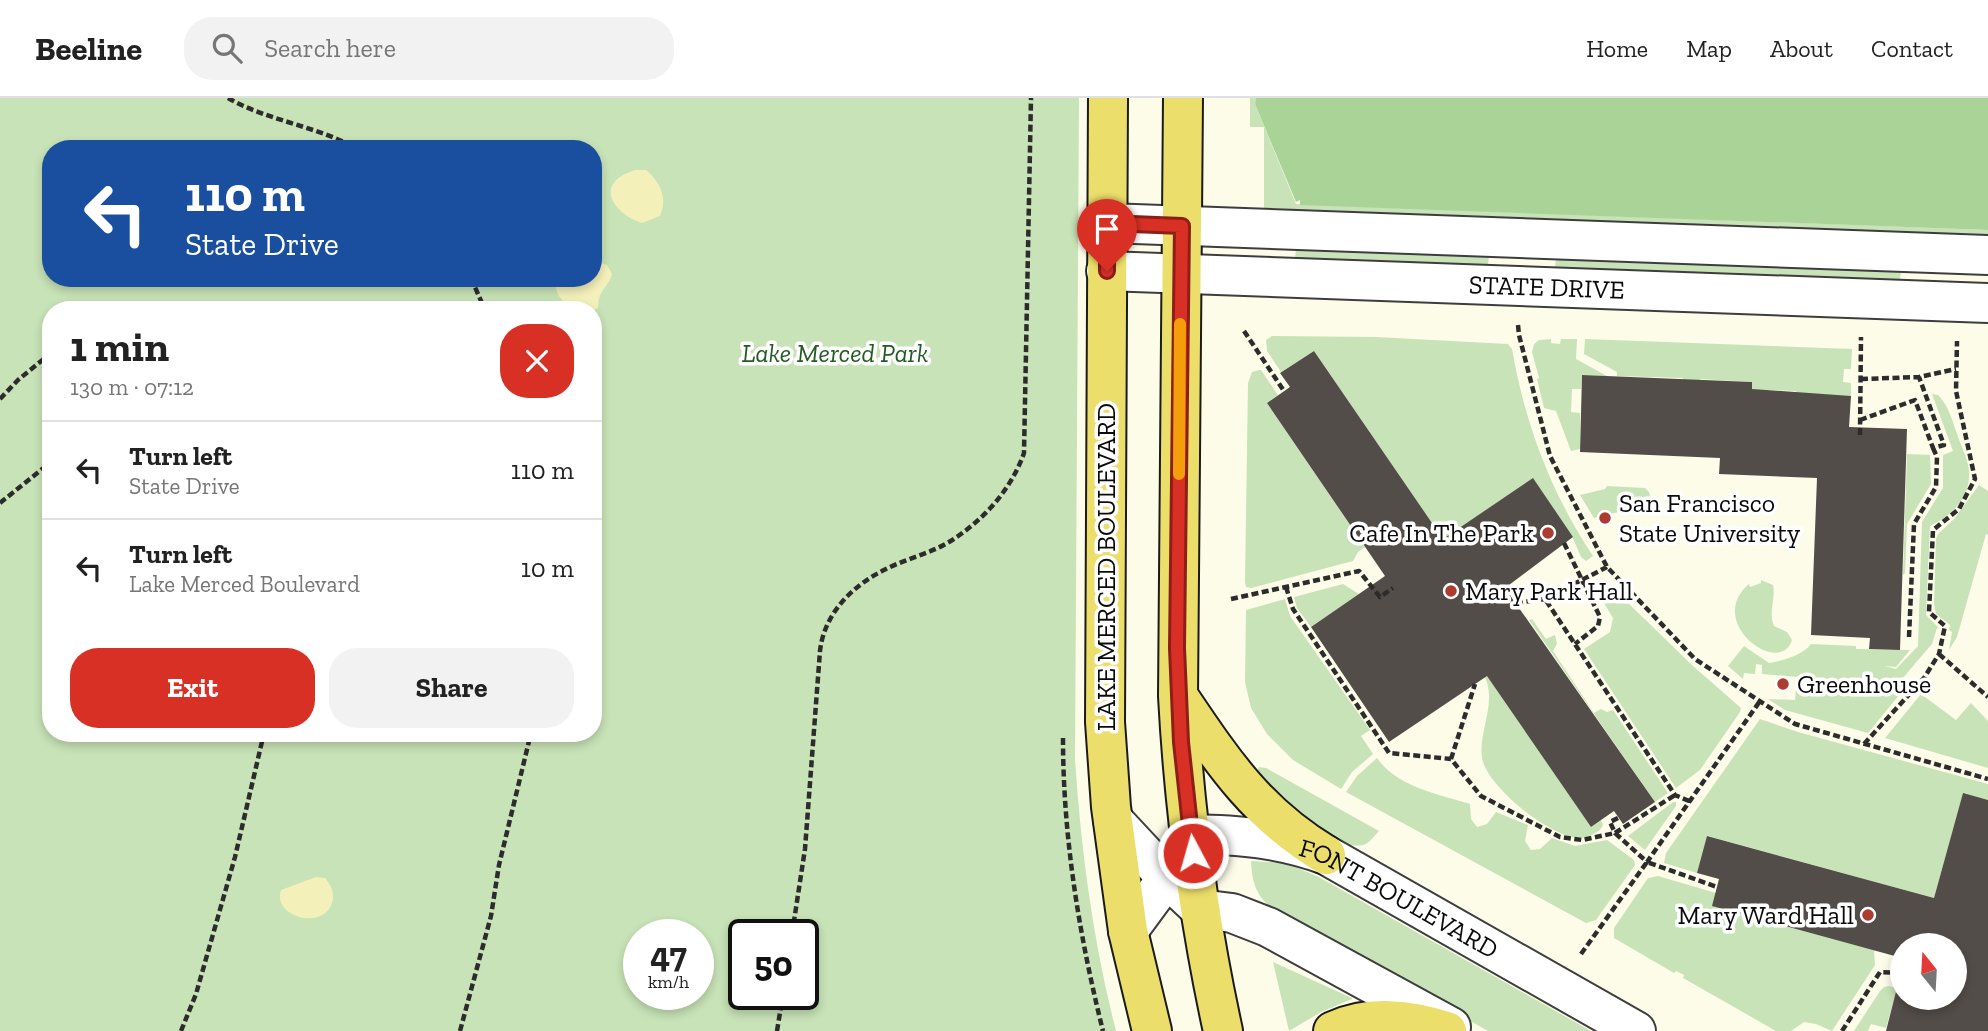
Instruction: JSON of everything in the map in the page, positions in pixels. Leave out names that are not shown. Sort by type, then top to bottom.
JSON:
[{"type":"main road","name":"LAKE MERCED BOULEVARD","points":[[1108,98],[1103,679],[1107,764],[1128,931],[1152,1031]]},
{"type":"main road","points":[[1183,98],[1178,696],[1200,909],[1223,1031]]},
{"type":"main road","points":[[1178,696],[1252,796],[1284,828],[1326,855]]},
{"type":"main road","points":[[1333,1031],[1357,1022],[1381,1020],[1404,1020],[1447,1031]]},
{"type":"street","name":"STATE DRIVE","points":[[1107,223],[1988,255]]},
{"type":"street","name":"STATE DRIVE","points":[[1107,271],[1973,302]]},
{"type":"street","points":[[1113,820],[1200,909],[1232,913],[1268,926],[1457,1031]]},
{"type":"street","points":[[1128,931],[1167,878],[1191,834]]},
{"type":"street","name":"FONT BOULEVARD","points":[[1191,834],[1246,836],[1283,841],[1326,855],[1636,1031]]},
{"type":"path","points":[[228,98],[247,108],[338,140]]},
{"type":"path","points":[[794,919],[805,849],[821,636],[825,627],[837,607],[856,588],[884,570],[938,548],[971,527],[1006,490],[1017,473],[1024,453],[1031,98]]},
{"type":"path","points":[[1516,286],[1519,335],[1550,456],[1607,567],[1695,659],[1795,724],[1988,779]]},
{"type":"path","points":[[1859,298],[1860,435]]},
{"type":"path","points":[[1864,744],[1924,678],[1939,654],[1945,626],[1929,612],[1933,530],[1959,509],[1975,480],[1956,391],[1956,369],[1973,302]]},
{"type":"path","points":[[1244,331],[1284,391]]},
{"type":"path","points":[[0,399],[42,360]]},
{"type":"path","points":[[1861,379],[1919,377],[1956,369]]},
{"type":"path","points":[[1919,377],[1944,445],[1933,448]]},
{"type":"path","points":[[1860,420],[1915,400],[1937,457],[1936,487],[1914,523],[1909,637]]},
{"type":"path","points":[[0,503],[42,469]]},
{"type":"path","points":[[1564,543],[1600,617],[1598,626],[1575,644]]},
{"type":"path","points":[[1516,603],[1545,599],[1607,567]]},
{"type":"path","points":[[1231,599],[1359,571],[1380,597],[1393,588]]},
{"type":"path","points":[[1286,587],[1293,610],[1389,754],[1451,759],[1481,796],[1560,837],[1582,840],[1615,833],[1675,795]]},
{"type":"path","points":[[1545,599],[1675,795],[1689,801]]},
{"type":"path","points":[[1939,654],[1988,697]]},
{"type":"path","points":[[1451,759],[1475,684]]},
{"type":"path","points":[[1558,986],[1760,701]]},
{"type":"path","points":[[181,1031],[196,994],[235,857],[262,742]]},
{"type":"path","points":[[460,1031],[491,916],[501,853],[529,742]]},
{"type":"path","points":[[1618,818],[1610,822],[1615,833],[1647,862],[1717,887]]},
{"type":"path","points":[[1842,1031],[1880,972],[1890,972]]},
{"type":"path","points":[[776,1031],[780,1010]]},
{"type":"green space","name":"Lake Merced Park","points":[[0,98],[1079,98],[1075,759],[1089,896],[1116,1031],[0,1031]]},
{"type":"green space","points":[[1250,98],[1256,98],[1255,104],[1296,204],[1988,230],[1988,235],[1264,208],[1264,127],[1250,127]]},
{"type":"green space","points":[[1256,98],[1988,98],[1988,230],[1300,205],[1300,200],[1296,202],[1255,104]]},
{"type":"green space","points":[[1296,249],[1489,256],[1488,264],[1295,258]]},
{"type":"green space","points":[[1556,259],[1901,271],[1900,280],[1555,267]]},
{"type":"green space","points":[[1272,336],[1376,337],[1508,344],[1512,349],[1532,431],[1552,483],[1593,556],[1586,561],[1581,557],[1572,536],[1533,479],[1443,539],[1314,351],[1281,372],[1267,351],[1266,340]]},
{"type":"green space","points":[[1551,339],[1551,343],[1560,344],[1561,339],[1577,339],[1576,359],[1607,376],[1582,375],[1581,389],[1572,389],[1571,412],[1580,413],[1580,449],[1571,451],[1556,411],[1544,408],[1532,352],[1534,344],[1539,340]]},
{"type":"green space","points":[[1585,339],[1852,349],[1851,369],[1844,369],[1843,382],[1851,383],[1851,396],[1796,396],[1796,391],[1769,390],[1768,394],[1752,393],[1752,382],[1700,379],[1699,383],[1683,383],[1683,378],[1617,376],[1617,372],[1584,354]]},
{"type":"green space","points":[[1261,370],[1278,395],[1267,403],[1365,547],[1353,561],[1251,588],[1246,587],[1245,582],[1248,383],[1252,372]]},
{"type":"green space","points":[[1932,394],[1938,395],[1948,408],[1966,457],[1969,481],[1958,505],[1930,526],[1926,615],[1939,628],[1932,644],[1902,679],[1908,684],[1868,733],[1785,710],[1768,699],[1795,700],[1797,677],[1762,674],[1762,665],[1756,664],[1755,674],[1744,673],[1743,679],[1728,666],[1744,646],[1769,663],[1792,657],[1811,644],[1856,646],[1856,649],[1910,650],[1896,667],[1884,666],[1896,669],[1918,646],[1922,522],[1943,488],[1943,455],[1953,451]]},
{"type":"green space","points":[[1907,454],[1930,455],[1931,484],[1907,524],[1903,575]]},
{"type":"green space","points":[[1979,485],[1988,491],[1988,535],[1986,534],[1957,637],[1949,650],[1952,632],[1949,630],[1950,625],[1936,614],[1934,604],[1936,539]]},
{"type":"green space","points":[[1607,486],[1645,488],[1652,504],[1594,518],[1580,495],[1605,489]]},
{"type":"green space","points":[[1761,580],[1773,585],[1774,626],[1787,632],[1792,640],[1785,650],[1774,653],[1761,649],[1749,640],[1740,628],[1735,614],[1737,599],[1749,584],[1750,587],[1761,583]]},
{"type":"green space","points":[[1343,584],[1359,594],[1311,627],[1297,608],[1294,597]]},
{"type":"green space","points":[[1614,585],[1625,600],[1693,666],[1741,708],[1700,770],[1676,788],[1584,649],[1610,632],[1613,618],[1601,598],[1602,594]]},
{"type":"green space","points":[[1285,599],[1290,616],[1370,730],[1361,736],[1373,754],[1352,772],[1341,789],[1293,760],[1267,734],[1251,708],[1245,682],[1246,610]]},
{"type":"green space","points":[[1532,619],[1546,639],[1555,635],[1557,644],[1553,651],[1594,713],[1601,709],[1607,712],[1613,710],[1668,793],[1655,802],[1529,620]]},
{"type":"green space","points":[[1487,675],[1591,827],[1601,820],[1603,825],[1600,830],[1580,838],[1553,830],[1522,809],[1495,783],[1486,770],[1481,748],[1489,698],[1485,677]]},
{"type":"green space","points":[[1921,694],[1956,720],[1971,703],[1988,721],[1988,768],[1885,738]]},
{"type":"green space","points":[[1760,719],[1988,784],[1988,800],[1963,794],[1934,898],[1708,836],[1697,873],[1664,863],[1666,853]]},
{"type":"green space","points":[[1377,758],[1385,768],[1407,783],[1470,804],[1471,819],[1477,827],[1487,824],[1496,812],[1528,825],[1525,841],[1531,850],[1540,849],[1552,838],[1575,846],[1607,840],[1634,860],[1635,865],[1596,920],[1586,923],[1346,792],[1357,776]]},
{"type":"green space","points":[[1259,767],[1266,768],[1379,831],[1363,845],[1350,845],[1335,840],[1291,807],[1257,773]]},
{"type":"green space","points":[[1676,802],[1676,806],[1645,850],[1628,836]]},
{"type":"green space","points":[[1251,861],[1285,863],[1317,876],[1591,1031],[1488,1031],[1270,907],[1255,886]]},
{"type":"green space","points":[[1658,876],[1716,893],[1874,950],[1875,965],[1832,1031],[1804,1022],[1791,1031],[1776,1031],[1683,978],[1684,975],[1676,971],[1674,973],[1614,938],[1614,928],[1648,878]]},
{"type":"green space","points":[[1273,962],[1352,999],[1321,1012],[1289,1031]]},
{"type":"green space","points":[[1890,986],[1891,1010],[1886,1028],[1871,1024],[1868,1031],[1854,1031],[1880,991]]},
{"type":"sand","points":[[635,170],[646,170],[659,185],[663,196],[660,216],[642,223],[622,212],[611,198],[614,182]]},
{"type":"sand","points":[[602,263],[607,265],[612,274],[599,301],[563,301],[556,287],[602,287]]},
{"type":"sand","points":[[316,877],[325,878],[332,889],[332,903],[327,912],[319,917],[300,917],[284,907],[280,899],[281,890]]},
{"type":"building","name":"Mary Park Hall","points":[[1314,351],[1443,539],[1533,478],[1573,537],[1505,588],[1655,802],[1623,824],[1614,811],[1591,827],[1487,676],[1389,742],[1311,627],[1385,576],[1267,403],[1290,387],[1280,373]]},
{"type":"building","points":[[1582,375],[1752,382],[1752,389],[1851,396],[1849,427],[1907,429],[1900,650],[1869,649],[1870,638],[1811,635],[1817,478],[1719,474],[1720,458],[1580,452]]},
{"type":"building","name":"Mary Ward Hall","points":[[1963,793],[1988,800],[1988,1031],[1886,1031],[1891,1010],[1967,1010],[1967,933],[1890,933],[1890,955],[1712,906],[1719,879],[1697,873],[1707,836],[1934,898]]},
{"type":"slow traffic","points":[[1179,474],[1180,324]]},
{"type":"place","name":"San Francisco State University","points":[[1605,518]]},
{"type":"place","name":"Cafe In The Park","points":[[1548,533]]},
{"type":"place","name":"Mary Park Hall","points":[[1451,591]]},
{"type":"place","name":"Greenhouse","points":[[1783,684]]},
{"type":"place","name":"Mary Ward Hall","points":[[1868,915]]},
{"type":"route","points":[[1107,271],[1107,223],[1182,226],[1177,648],[1181,742],[1193,853]]}]
